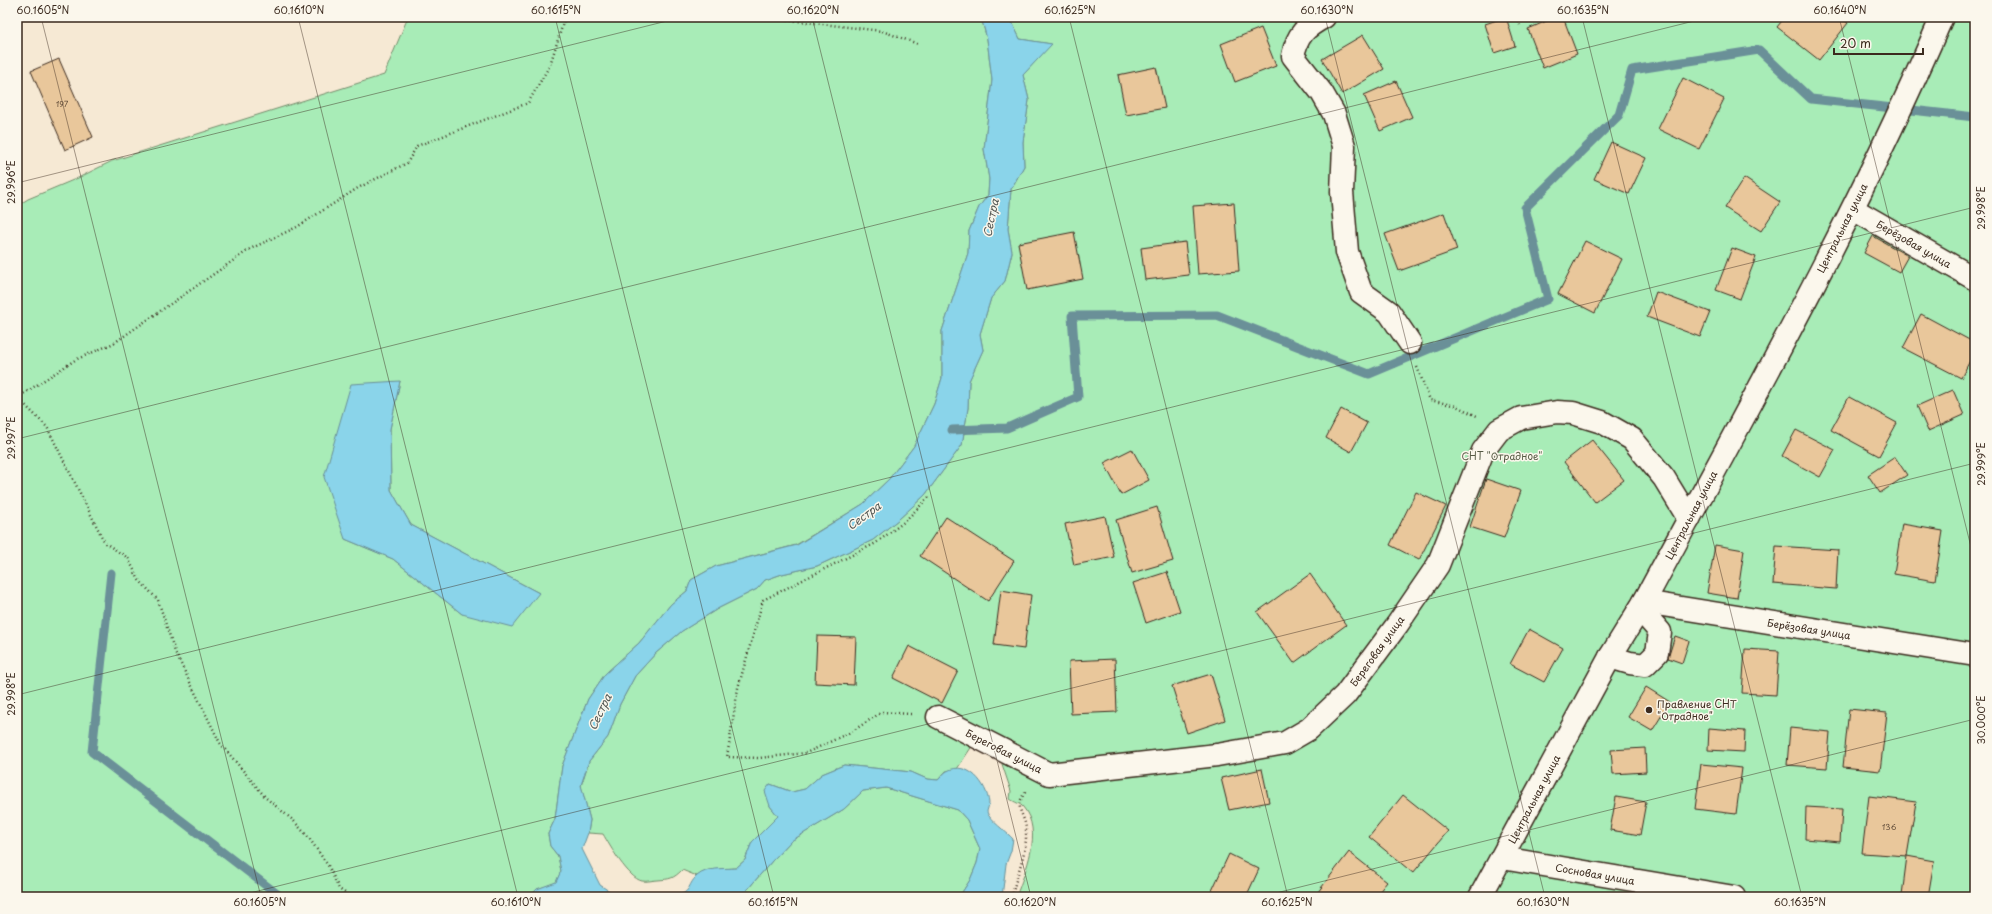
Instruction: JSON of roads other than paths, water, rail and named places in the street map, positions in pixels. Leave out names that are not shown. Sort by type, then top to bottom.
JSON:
[{"type":"street","points":[[1324,17],[1308,26],[1296,42],[1293,56],[1322,93],[1334,114],[1344,146],[1342,192],[1347,252],[1361,292],[1389,312],[1410,343]]},
{"type":"street","name":"Центральная улица","points":[[1480,897],[1610,657],[1642,606],[1853,209],[1910,90],[1942,17]]},
{"type":"street","name":"Берёзовая улица","points":[[1853,209],[1975,279]]},
{"type":"street","name":"Береговая улица","points":[[938,716],[1049,774],[1254,750],[1286,743],[1309,729],[1345,695],[1438,565],[1483,451],[1499,430],[1521,418],[1557,412],[1573,413],[1602,422],[1632,439],[1664,478],[1689,519]]},
{"type":"street","points":[[1610,657],[1630,663],[1645,665],[1657,653],[1660,632],[1642,606]]},
{"type":"street","name":"Берёзовая улица","points":[[1642,606],[1975,655]]},
{"type":"street","name":"Сосновая улица","points":[[1502,858],[1641,890],[1734,897]]},
{"type":"water","name":"Сестра","points":[[981,17],[1017,17],[1011,20],[1020,39],[1052,44],[1023,75],[1029,100],[1023,142],[1024,166],[1011,189],[1008,229],[1012,252],[1005,281],[991,298],[980,334],[983,350],[969,381],[968,408],[962,445],[925,495],[873,540],[817,566],[782,574],[765,580],[757,589],[719,608],[682,631],[656,653],[635,676],[620,704],[608,737],[589,761],[581,785],[590,820],[588,833],[582,849],[600,885],[618,897],[529,897],[537,889],[556,882],[561,871],[558,856],[550,846],[548,834],[555,819],[562,766],[588,699],[605,674],[639,643],[671,604],[687,591],[691,580],[716,566],[797,545],[863,504],[889,479],[914,446],[934,404],[942,378],[942,331],[968,253],[969,231],[979,207],[988,195],[989,179],[984,149],[992,80],[987,39]]},
{"type":"water","points":[[400,381],[390,429],[391,490],[411,525],[539,593],[512,627],[462,614],[393,559],[345,539],[324,477],[351,384]]},
{"type":"water","points":[[844,765],[911,772],[927,779],[938,780],[947,771],[955,768],[969,771],[975,776],[985,788],[989,803],[987,812],[988,815],[1013,839],[1011,851],[1006,864],[1002,897],[959,897],[970,880],[977,863],[980,849],[967,820],[958,810],[886,788],[863,791],[844,809],[791,841],[741,897],[672,897],[686,891],[701,873],[716,869],[736,868],[745,860],[752,842],[778,816],[770,806],[765,791],[770,784],[792,792],[805,789],[822,774]]},
{"type":"waterway","points":[[952,430],[1007,428],[1078,397],[1072,316],[1217,315],[1369,374],[1548,299],[1525,208],[1619,115],[1632,70],[1759,50],[1811,99],[1975,117]]},
{"type":"waterway","points":[[111,573],[92,752],[281,897]]},
{"type":"place","name":"Правление СНТ \"Отрадное\"","points":[[1649,710]]},
{"type":"park label","name":"СНТ \"Отрадное\"","points":[[1502,456]]}]
